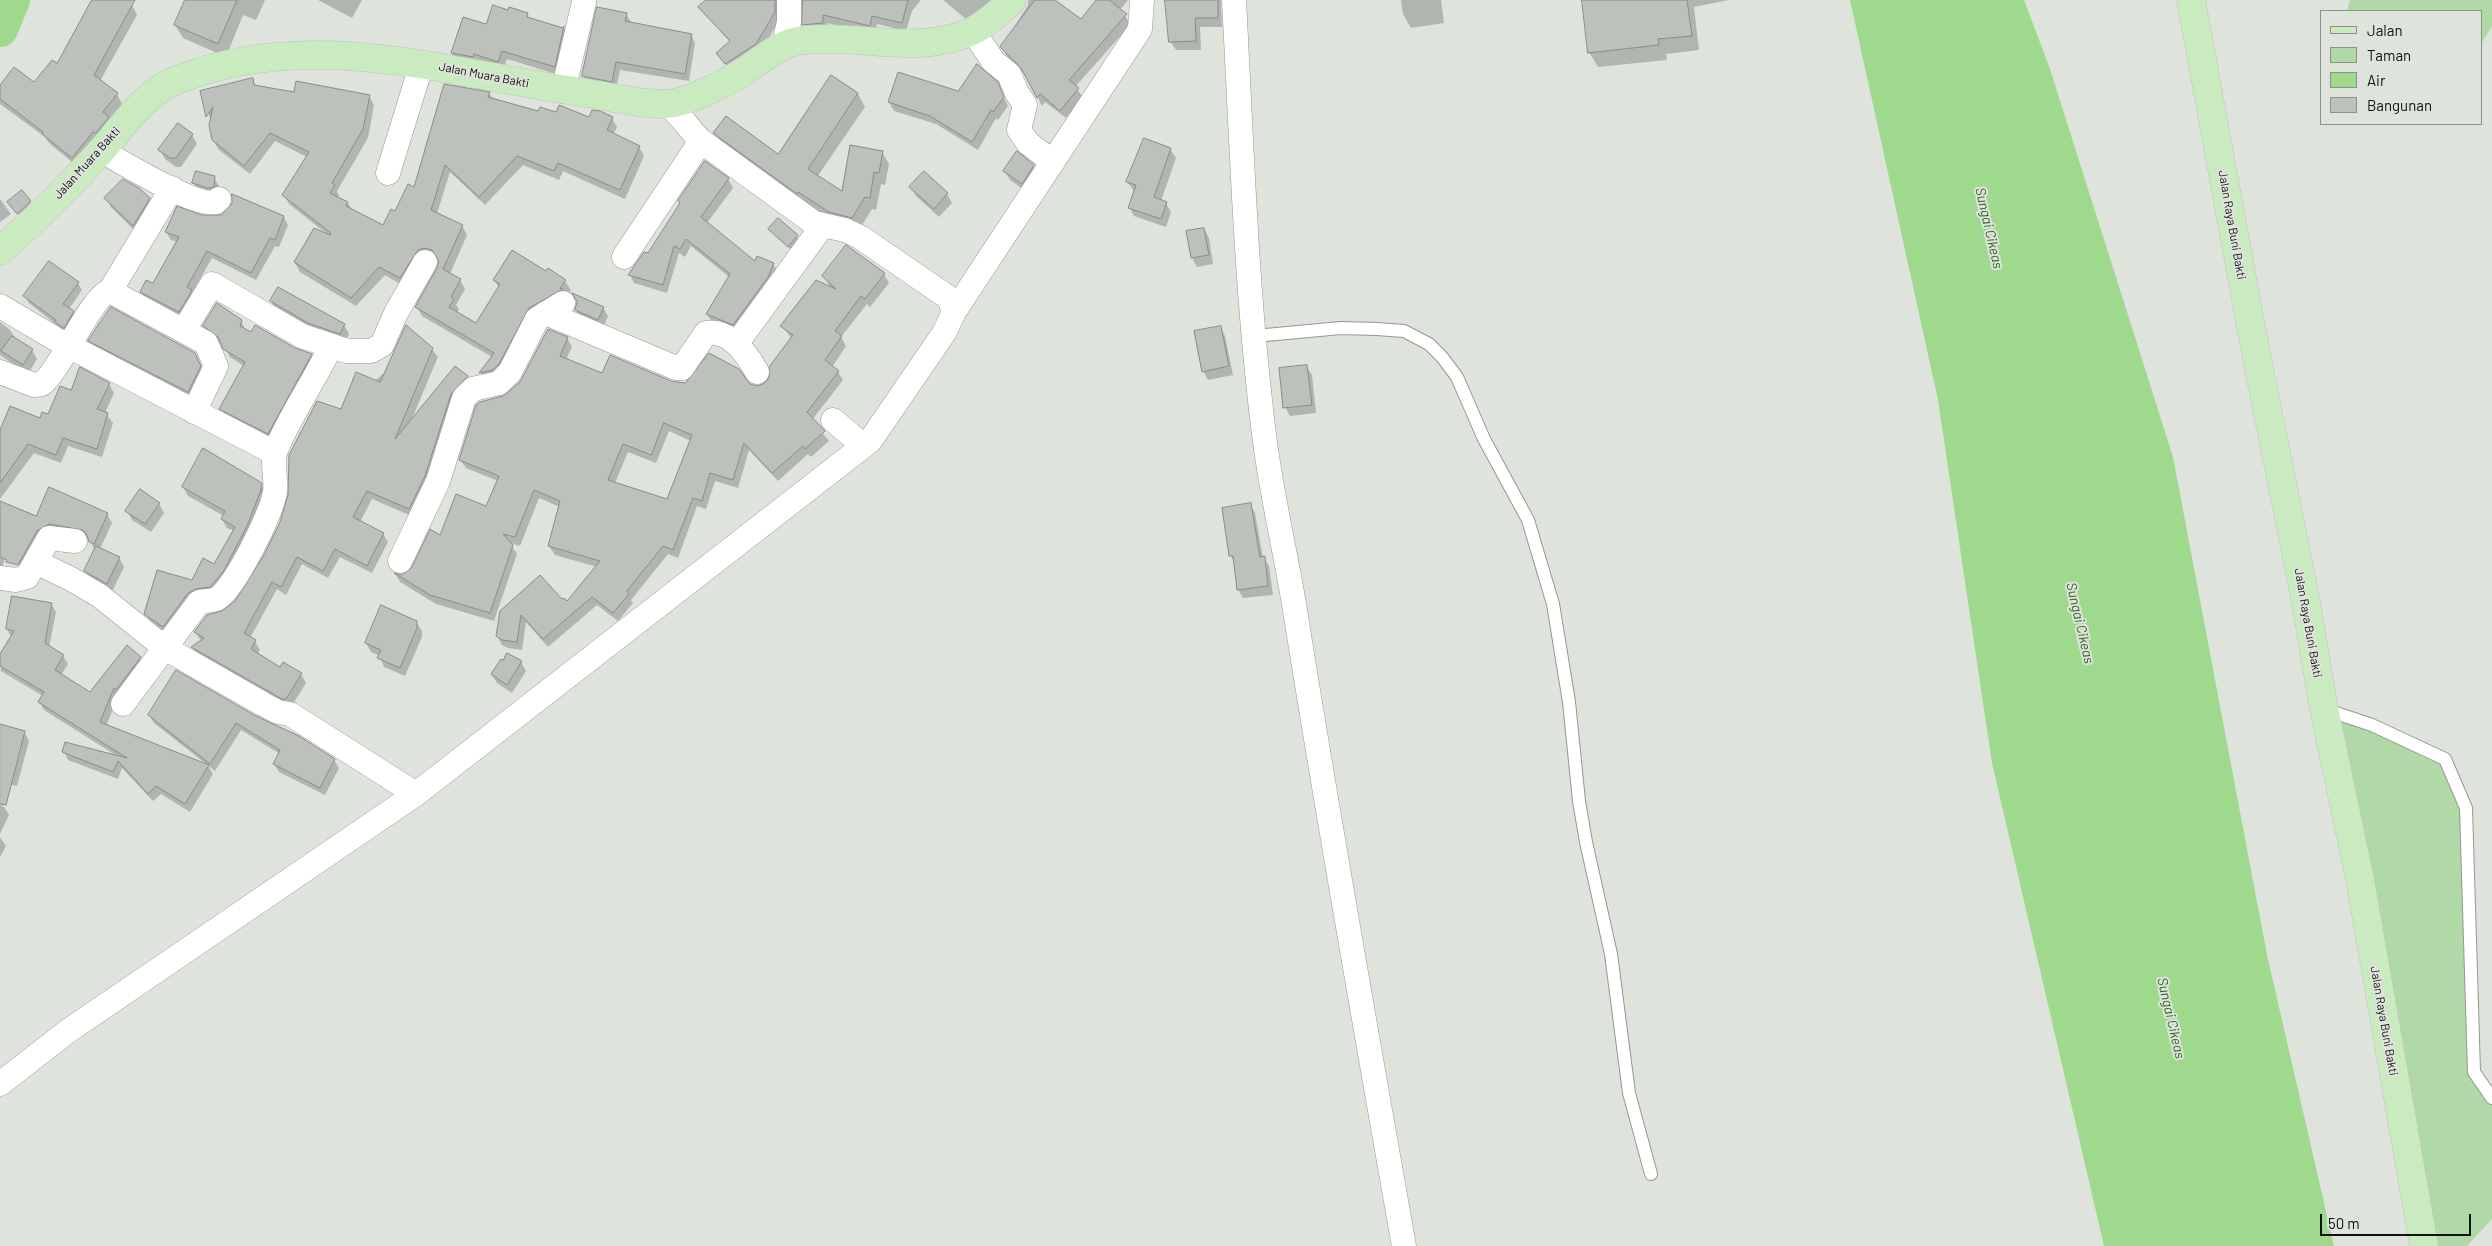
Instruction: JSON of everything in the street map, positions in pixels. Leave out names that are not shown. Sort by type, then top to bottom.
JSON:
[{"type":"main road","name":"Jalan Muara Bakti","points":[[0,250],[34,221],[102,151],[146,100],[160,89],[177,80],[210,70],[254,60],[298,54],[332,55],[422,63],[563,90],[667,104],[694,96],[743,72],[784,44],[804,40],[832,39],[910,44],[948,40],[974,31],[1012,0]]},
{"type":"main road","name":"Jalan Raya Buni Bakti","points":[[2191,0],[2256,354],[2306,603],[2324,709],[2360,880],[2424,1246]]},
{"type":"street","points":[[784,44],[789,22],[789,0]]},
{"type":"street","points":[[0,1084],[68,1031],[416,794],[870,441],[939,341],[954,312],[1140,29],[1142,0]]},
{"type":"street","points":[[1234,0],[1254,336],[1265,443],[1291,585],[1331,840],[1370,1044],[1404,1246]]},
{"type":"street","points":[[563,90],[584,2]]},
{"type":"street","points":[[974,31],[992,61],[1008,74],[1025,105],[1019,130],[1028,143],[1053,162]]},
{"type":"street","points":[[388,173],[422,63]]},
{"type":"street","points":[[667,104],[681,115],[688,129],[701,141],[814,223],[845,230],[860,237],[948,298],[954,312]]},
{"type":"street","points":[[624,257],[701,141]]},
{"type":"street","points":[[102,151],[172,188],[206,203],[216,202],[219,199]]},
{"type":"street","points":[[0,372],[34,385],[42,384],[49,378],[71,346],[92,309],[105,292],[110,291],[172,188]]},
{"type":"street","points":[[737,344],[823,225]]},
{"type":"street","points":[[184,330],[212,284],[286,328],[348,351],[372,351],[382,345],[396,313],[425,262]]},
{"type":"street","points":[[110,291],[206,343],[216,366],[194,412]]},
{"type":"street","points":[[0,306],[194,412],[274,453]]},
{"type":"street","points":[[400,561],[435,489],[464,398],[473,388],[499,383],[510,372],[537,319],[555,308],[676,368],[682,368],[706,333],[712,332],[737,344],[757,372]]},
{"type":"street","points":[[123,704],[200,602],[213,601],[223,594],[258,536],[274,500],[277,480],[274,453],[297,404],[315,380],[331,346]]},
{"type":"street","points":[[834,420],[860,443],[865,444]]},
{"type":"street","points":[[0,578],[10,580],[24,579],[30,574],[49,538],[75,541]]},
{"type":"street","points":[[36,562],[71,578],[100,596],[165,648],[278,712],[290,714],[416,794]]},
{"type":"lane","points":[[1254,336],[1341,328],[1377,329],[1404,331],[1429,344],[1458,377],[1484,439],[1528,520],[1553,604],[1569,702],[1579,801],[1586,842],[1611,954],[1629,1093],[1651,1174]]},
{"type":"lane","points":[[2324,709],[2372,725],[2445,759],[2466,808],[2474,1072],[2492,1098]]},
{"type":"green space","points":[[2350,0],[2492,0],[2492,26],[2482,42],[2482,10],[2347,10]]},
{"type":"green space","points":[[2324,709],[2445,759],[2466,808],[2474,1072],[2492,1098],[2492,1219],[2467,1246],[2424,1246]]},
{"type":"water","name":"Sungai Cikeas","points":[[1850,0],[2024,0],[2050,69],[2173,457],[2267,955],[2334,1246],[2104,1246],[1992,763],[1938,400]]},
{"type":"building","points":[[92,0],[135,0],[94,75],[118,93],[103,112],[109,117],[96,133],[93,132],[72,158],[42,134],[43,132],[0,99],[0,85],[14,67],[34,82],[52,60],[57,63]]},
{"type":"building","points":[[185,0],[237,0],[218,44],[174,25]]},
{"type":"building","points":[[706,0],[775,0],[775,12],[756,44],[725,64],[716,53],[730,41],[698,7]]},
{"type":"building","points":[[803,0],[908,0],[902,23],[872,16],[870,26],[823,15],[823,23],[802,25]]},
{"type":"building","points":[[1035,0],[1055,0],[1081,19],[1096,0],[1109,0],[1127,14],[1069,80],[1079,88],[1060,111],[1040,94],[1037,98],[1021,68],[1000,47]]},
{"type":"building","points":[[1165,0],[1218,0],[1218,18],[1195,18],[1196,41],[1169,42]]},
{"type":"building","points":[[1582,0],[1687,0],[1692,36],[1658,39],[1659,45],[1588,53]]},
{"type":"building","points":[[493,5],[508,10],[509,7],[528,13],[527,17],[563,28],[564,26],[555,67],[502,51],[498,62],[474,54],[473,57],[451,53],[463,17],[486,24]]},
{"type":"building","points":[[597,7],[627,13],[625,21],[692,34],[685,74],[616,62],[612,82],[582,76]]},
{"type":"building","points":[[977,64],[998,82],[1004,97],[993,112],[991,110],[972,142],[930,116],[888,102],[898,72],[958,91]]},
{"type":"building","points":[[831,75],[858,93],[808,169],[842,191],[850,145],[883,151],[879,173],[874,172],[870,198],[865,197],[852,218],[829,212],[798,192],[797,194],[713,133],[726,116],[778,154]]},
{"type":"building","points":[[253,78],[254,85],[294,92],[296,81],[370,95],[363,129],[332,183],[335,185],[330,193],[348,202],[346,206],[383,225],[391,209],[395,211],[408,184],[414,187],[444,84],[490,92],[488,97],[538,111],[540,107],[556,112],[559,105],[589,117],[592,110],[600,111],[613,117],[607,130],[640,146],[620,190],[558,163],[554,171],[517,156],[479,197],[445,165],[431,210],[463,225],[443,269],[461,279],[451,297],[454,299],[449,307],[476,323],[500,284],[493,280],[512,250],[546,271],[548,268],[566,280],[560,288],[563,289],[529,308],[499,364],[492,370],[479,373],[494,353],[415,307],[437,268],[439,261],[432,250],[424,248],[418,250],[400,278],[379,267],[351,298],[294,262],[314,228],[330,235],[331,233],[282,195],[309,152],[270,133],[244,166],[212,140],[209,125],[213,107],[206,117],[200,91]]},
{"type":"building","points":[[178,123],[193,134],[176,158],[170,158],[158,150]]},
{"type":"building","points":[[1144,138],[1171,148],[1154,197],[1167,202],[1161,219],[1128,208],[1136,185],[1126,182]]},
{"type":"building","points":[[1017,151],[1034,165],[1022,184],[1003,171]]},
{"type":"building","points":[[705,161],[729,178],[701,217],[755,261],[757,256],[774,263],[768,277],[733,325],[706,314],[730,274],[686,239],[680,249],[674,246],[663,285],[628,275],[644,252],[648,253],[680,203],[678,201]]},
{"type":"building","points":[[196,171],[215,176],[214,187],[208,188],[192,183]]},
{"type":"building","points":[[924,171],[948,193],[934,209],[909,187]]},
{"type":"building","points":[[123,179],[139,188],[150,198],[133,226],[104,198]]},
{"type":"building","points":[[22,190],[31,201],[17,214],[7,202]]},
{"type":"building","points":[[232,194],[284,216],[275,240],[270,238],[251,273],[207,251],[187,287],[192,290],[179,312],[140,292],[146,280],[153,283],[179,237],[165,232],[177,206],[202,215],[221,215],[232,203]]},
{"type":"building","points":[[778,218],[798,235],[788,247],[768,229]]},
{"type":"building","points":[[1204,228],[1209,255],[1191,258],[1186,231]]},
{"type":"building","points":[[846,245],[885,273],[865,299],[861,296],[835,331],[842,336],[825,360],[839,371],[807,412],[825,431],[805,449],[803,446],[772,473],[744,443],[733,480],[710,473],[702,501],[693,498],[673,550],[663,546],[627,591],[629,594],[613,613],[592,597],[543,639],[521,615],[517,642],[502,640],[496,636],[500,611],[540,575],[562,599],[564,598],[567,601],[600,561],[548,546],[560,501],[534,490],[515,537],[503,534],[513,545],[490,613],[430,595],[394,573],[402,575],[412,567],[430,529],[440,535],[456,494],[486,506],[499,476],[459,460],[476,405],[480,402],[503,396],[520,382],[548,329],[568,337],[560,356],[602,373],[610,355],[671,381],[685,383],[709,353],[739,369],[750,384],[757,386],[763,384],[769,378],[769,367],[793,335],[780,326],[816,280],[836,289],[822,276]],"holes":[[[664,423],[692,435],[667,499],[608,480],[623,444],[651,455]]]},
{"type":"building","points":[[49,261],[79,282],[63,304],[74,311],[64,328],[23,296]]},
{"type":"building","points":[[278,287],[345,324],[340,334],[308,323],[270,301]]},
{"type":"building","points":[[572,293],[604,307],[598,320],[575,310],[577,302]]},
{"type":"building","points":[[217,303],[242,320],[240,326],[251,332],[255,325],[295,348],[312,354],[268,434],[219,409],[245,362],[223,349],[218,337],[203,326]]},
{"type":"building","points":[[111,307],[195,353],[201,366],[188,392],[88,341]]},
{"type":"building","points":[[406,325],[433,348],[395,439],[455,366],[468,376],[451,394],[425,476],[409,509],[367,491],[353,517],[384,533],[367,566],[335,549],[323,571],[297,557],[281,587],[272,582],[244,633],[256,640],[251,649],[280,667],[283,662],[302,673],[286,699],[282,699],[191,647],[204,638],[194,632],[207,615],[222,611],[235,601],[264,555],[280,522],[288,495],[289,455],[317,401],[341,409],[356,372],[380,382]]},
{"type":"building","points":[[1221,326],[1229,366],[1202,372],[1194,331]]},
{"type":"building","points":[[12,336],[33,349],[23,365],[1,351]]},
{"type":"building","points":[[1307,365],[1312,405],[1283,408],[1279,368]]},
{"type":"building","points":[[80,367],[110,383],[97,409],[108,413],[97,449],[63,438],[56,455],[28,444],[0,483],[0,430],[10,406],[40,418],[42,412],[48,414],[60,386],[71,390]]},
{"type":"building","points":[[203,448],[262,483],[261,490],[247,526],[223,572],[210,587],[196,589],[188,593],[163,627],[144,614],[157,570],[192,580],[203,558],[214,564],[235,527],[221,519],[225,511],[182,487]]},
{"type":"building","points":[[49,487],[108,513],[94,544],[89,542],[83,530],[49,524],[37,531],[18,565],[6,562],[7,560],[0,557],[0,501],[36,516]]},
{"type":"building","points":[[140,489],[160,503],[145,524],[125,511]]},
{"type":"building","points":[[1251,503],[1260,557],[1265,556],[1268,586],[1237,590],[1233,556],[1229,556],[1222,508]]},
{"type":"building","points":[[96,546],[120,557],[107,584],[84,571]]},
{"type":"building","points":[[12,596],[52,603],[45,643],[64,655],[55,670],[90,692],[127,645],[141,657],[116,690],[114,688],[100,722],[209,765],[185,804],[156,786],[148,794],[118,761],[113,772],[62,752],[65,742],[127,758],[38,702],[44,692],[0,666],[0,654],[14,631],[6,629]]},
{"type":"building","points":[[381,605],[417,621],[417,628],[400,668],[377,658],[381,650],[365,643]]},
{"type":"building","points":[[507,653],[522,661],[507,685],[491,674]]},
{"type":"building","points":[[176,670],[256,716],[299,736],[335,759],[320,788],[273,764],[280,750],[236,723],[210,764],[148,715]]},
{"type":"building","points":[[0,724],[25,731],[6,805],[0,804]]},
{"type":"waterway","points":[[0,29],[12,0]]}]
